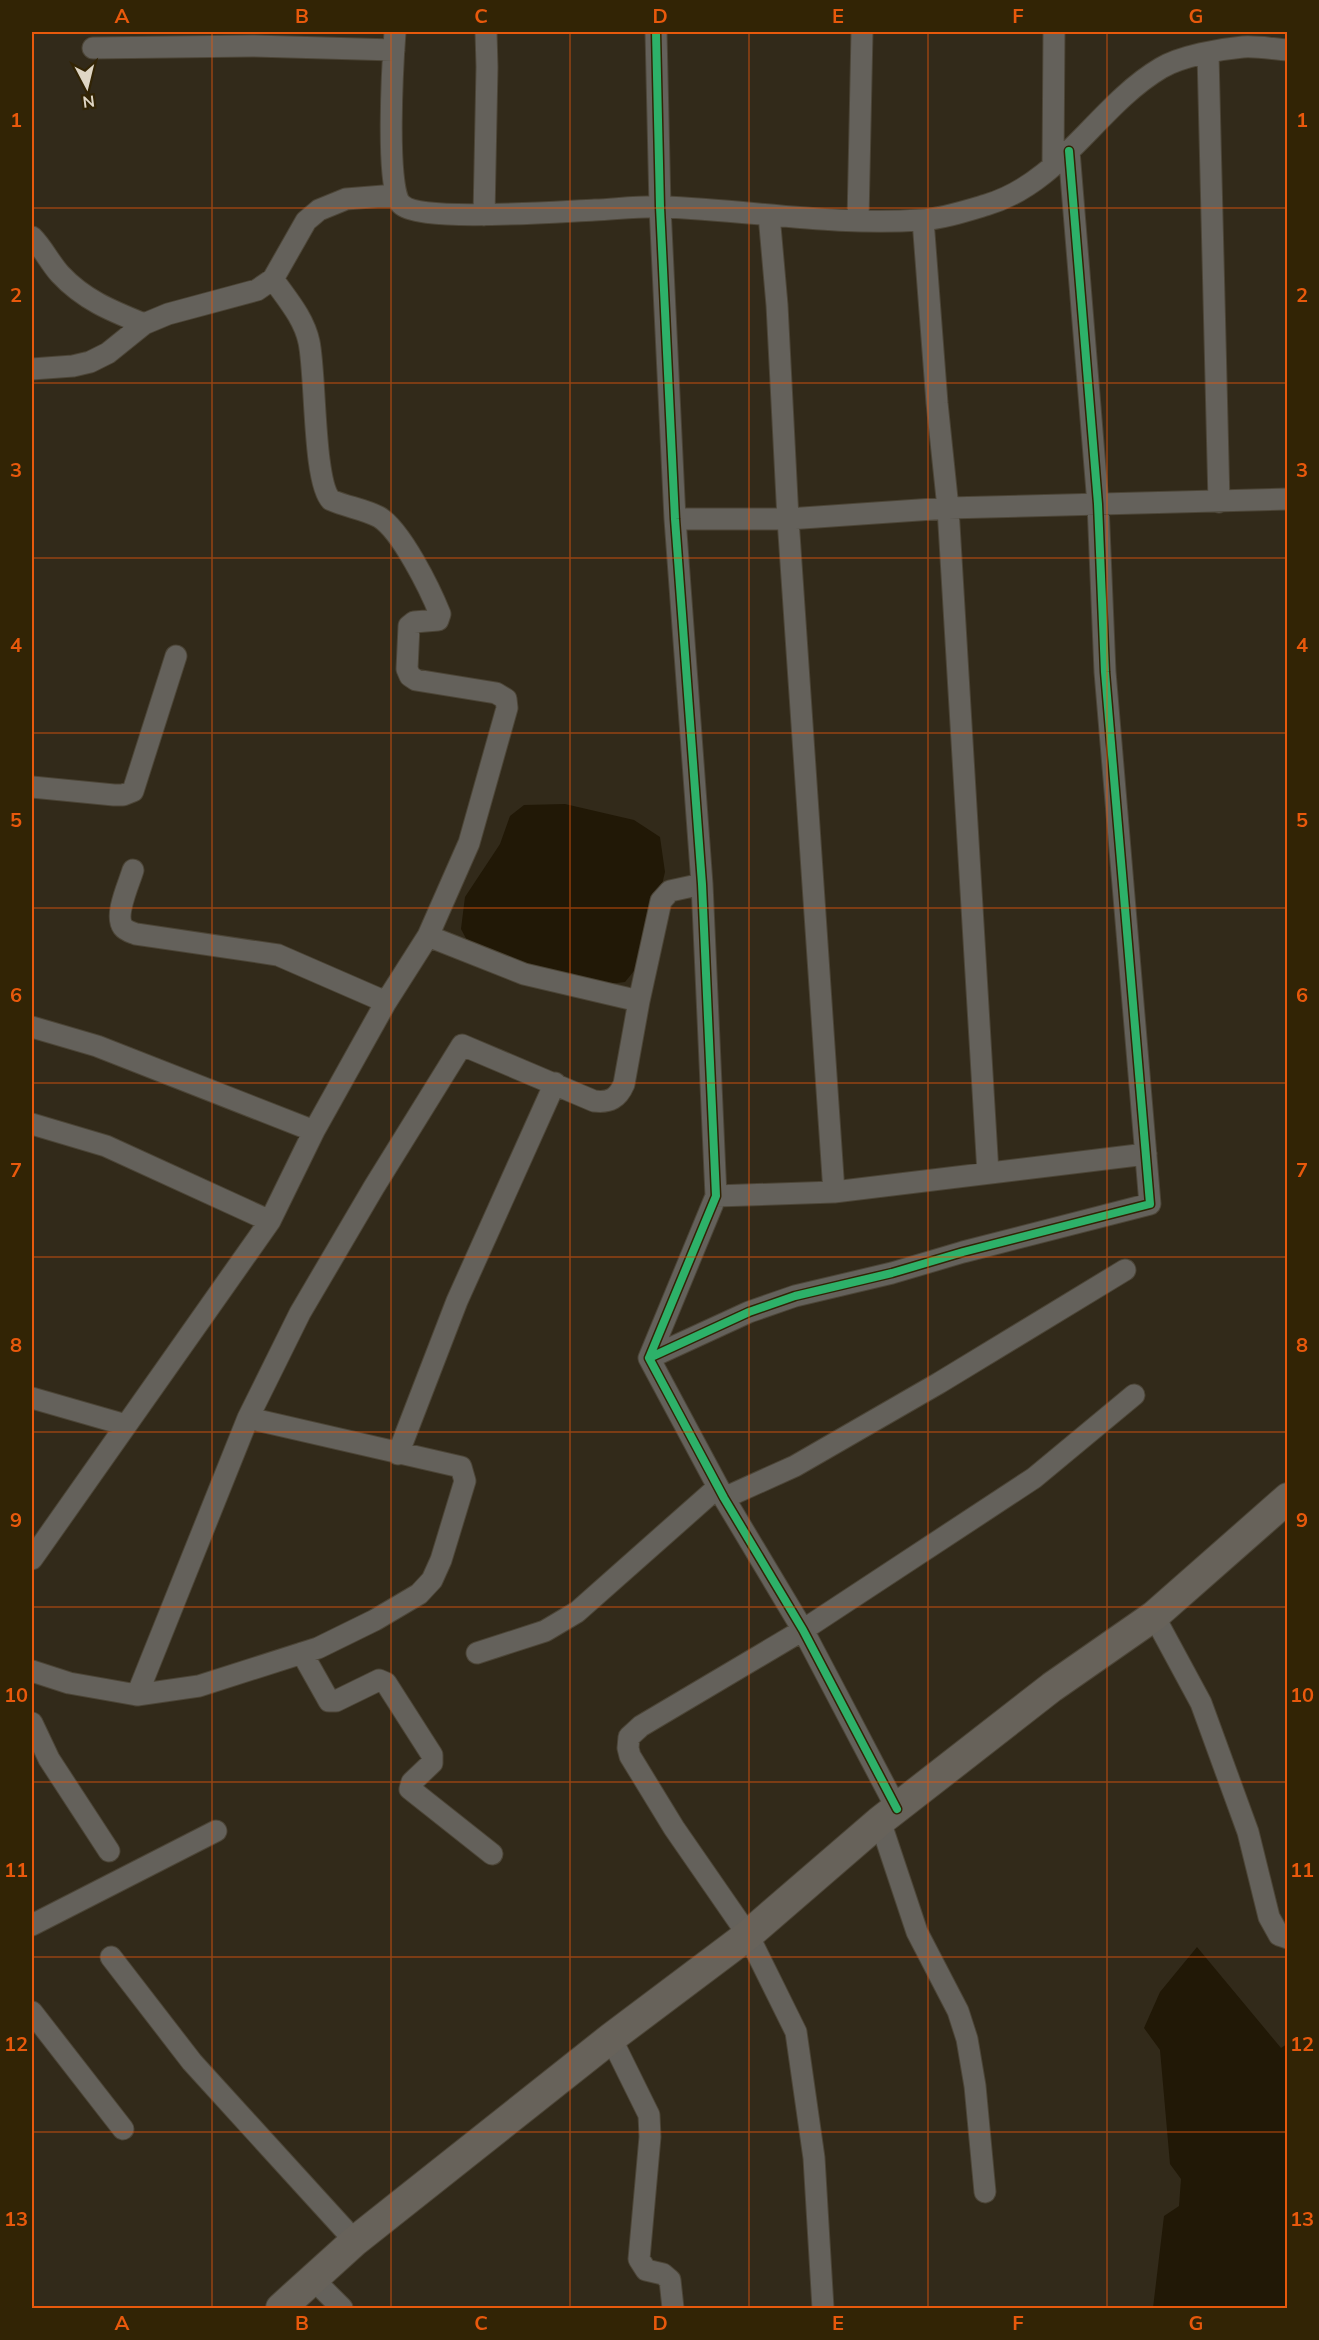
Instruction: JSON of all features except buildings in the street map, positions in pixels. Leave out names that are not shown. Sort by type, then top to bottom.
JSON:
[{"type":"main road","points":[[281,2308],[355,2241],[611,2037],[748,1935],[888,1815],[1052,1687],[1154,1616],[1287,1498]]},
{"type":"street","points":[[484,215],[486,32]]},
{"type":"street","points":[[649,1358],[716,1196],[702,884],[675,519],[660,207],[656,32]]},
{"type":"street","points":[[858,220],[862,32]]},
{"type":"street","points":[[1053,166],[1054,32]]},
{"type":"street","points":[[93,48],[394,41],[392,166],[396,195],[403,207],[484,215],[660,207],[858,220],[923,220],[988,205],[1026,187],[1053,166],[1120,99],[1162,68],[1208,54],[1244,39],[1287,50]]},
{"type":"street","points":[[1208,54],[1219,502]]},
{"type":"street","points":[[649,1358],[749,1312],[795,1296],[892,1273],[963,1252],[1150,1204],[1105,672],[1098,504],[1070,151]]},
{"type":"street","points":[[32,369],[73,366],[90,362],[108,353],[144,324],[168,314],[257,290],[273,279],[306,221],[319,210],[346,199],[396,195]]},
{"type":"street","points":[[769,215],[777,305],[788,519],[834,1192]]},
{"type":"street","points":[[923,220],[937,403],[948,508],[988,1173]]},
{"type":"street","points":[[32,237],[75,290],[91,301],[144,324]]},
{"type":"street","points":[[32,1559],[270,1221],[314,1131],[386,1002],[428,936],[469,843],[507,703],[503,696],[496,693],[416,680],[410,676],[407,669],[409,626],[414,622],[438,620],[440,614],[402,541],[392,528],[381,519],[340,504],[327,495],[321,472],[309,342],[298,315],[273,279]]},
{"type":"street","points":[[675,519],[788,519],[948,508],[1287,499]]},
{"type":"street","points":[[32,787],[114,795],[123,795],[133,791],[176,656]]},
{"type":"street","points":[[133,870],[120,910],[122,926],[126,930],[136,934],[278,955],[386,1002]]},
{"type":"street","points":[[137,1695],[248,1418],[300,1313],[374,1187],[462,1045],[594,1101],[604,1102],[620,1094],[624,1084],[661,901],[670,891],[702,884]]},
{"type":"street","points":[[428,936],[524,974],[639,1001]]},
{"type":"street","points":[[32,1028],[97,1046],[314,1131]]},
{"type":"street","points":[[398,1454],[457,1301],[555,1083]]},
{"type":"street","points":[[32,1124],[106,1146],[270,1221]]},
{"type":"street","points":[[716,1196],[834,1192],[1146,1154]]},
{"type":"street","points":[[477,1653],[545,1631],[560,1623],[577,1612],[721,1492],[795,1466],[939,1383],[1125,1270]]},
{"type":"street","points":[[649,1358],[721,1492],[803,1630],[888,1815],[917,1932],[954,2003],[967,2039],[975,2086],[985,2192]]},
{"type":"street","points":[[823,2308],[814,2158],[796,2032],[748,1935],[674,1828],[634,1764],[627,1748],[629,1737],[641,1726],[803,1630],[1034,1478],[1134,1395]]},
{"type":"street","points":[[32,1398],[126,1425]]},
{"type":"street","points":[[32,1671],[69,1683],[137,1695],[199,1686],[318,1648],[375,1620],[419,1594],[432,1580],[441,1560],[465,1481],[464,1470],[455,1465],[398,1454],[248,1418]]},
{"type":"street","points":[[1154,1616],[1201,1702],[1248,1832],[1269,1917],[1279,1935],[1287,1938]]},
{"type":"street","points":[[302,1653],[329,1701],[336,1701],[379,1680],[386,1683],[433,1759],[429,1767],[412,1782],[410,1789],[492,1854]]},
{"type":"street","points":[[32,1723],[49,1759],[109,1851]]},
{"type":"street","points":[[32,1925],[216,1831]]},
{"type":"street","points":[[111,1957],[192,2062],[355,2241]]},
{"type":"street","points":[[32,2012],[123,2129]]},
{"type":"street","points":[[611,2037],[649,2115],[650,2138],[639,2259],[646,2270],[668,2276],[672,2284],[673,2308]]},
{"type":"street","points":[[314,2280],[342,2308]]},
{"type":"shaded area","points":[[565,804],[634,820],[660,837],[665,872],[647,947],[638,966],[625,982],[599,985],[565,978],[470,946],[461,929],[465,897],[500,844],[510,816],[524,805]]},
{"type":"shaded area","points":[[1197,1947],[1281,2048],[1287,2044],[1287,2308],[1153,2308],[1164,2216],[1179,2206],[1181,2179],[1170,2164],[1160,2050],[1144,2028],[1160,1992]]},
{"type":"cycle path","points":[[656,32],[660,207],[675,519],[702,884],[716,1196],[649,1358],[724,1498],[803,1630],[897,1809]]},
{"type":"cycle path","points":[[649,1358],[749,1312],[795,1296],[892,1273],[963,1252],[1150,1204],[1105,672],[1098,504],[1069,151]]}]
